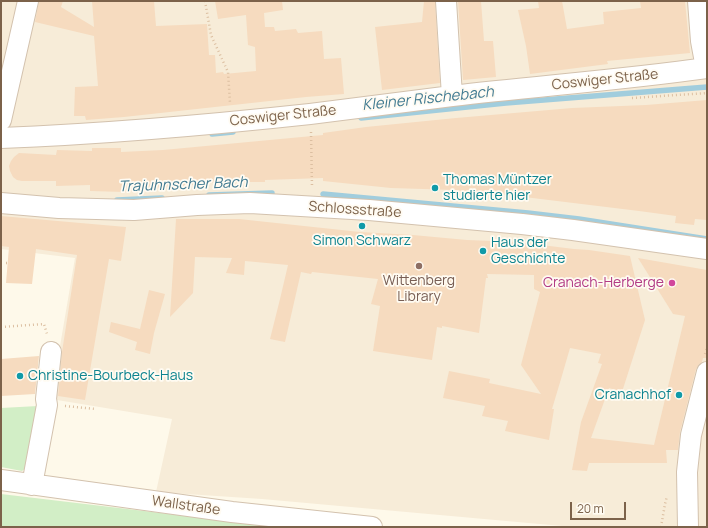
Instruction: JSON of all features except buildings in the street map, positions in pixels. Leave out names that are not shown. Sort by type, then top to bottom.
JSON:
[{"type":"street","points":[[1,120],[28,1]]},
{"type":"street","points":[[446,1],[452,96]]},
{"type":"street","points":[[698,1],[701,41],[706,68]]},
{"type":"street","name":"Coswiger Straße","points":[[1,138],[89,134],[232,122],[706,68]]},
{"type":"street","name":"Schlossstraße","points":[[1,203],[59,208],[134,210],[250,203],[369,210],[529,224],[707,249]]},
{"type":"street","points":[[32,485],[47,405],[46,399],[51,352]]},
{"type":"street","points":[[688,527],[687,472],[691,435],[707,372]]},
{"type":"street","name":"Wallstraße","points":[[1,480],[232,512],[372,527]]},
{"type":"path","points":[[205,1],[211,35],[228,72],[232,122]]},
{"type":"path","points":[[678,96],[679,91]]},
{"type":"path","points":[[311,131],[312,192]]},
{"type":"path","points":[[1,327],[44,324],[51,352]]},
{"type":"path","points":[[47,405],[96,409]]},
{"type":"shaded area","points":[[1,1],[707,1],[707,527],[573,527],[262,499],[156,492],[172,419],[51,399],[75,258],[1,249]]},
{"type":"green space","points":[[38,406],[28,467],[22,471],[1,467],[1,408]]},
{"type":"green space","points":[[1,494],[279,527],[1,527]]},
{"type":"waterway","name":"Kleiner Rischebach","points":[[361,118],[506,103],[707,87]]},
{"type":"waterway","name":"Kleiner Rischebach","points":[[212,134],[233,132]]},
{"type":"waterway","name":"Trajuhnscher Bach","points":[[209,195],[272,193]]},
{"type":"waterway","name":"Trajuhnscher Bach","points":[[323,194],[528,213],[579,219],[707,239]]},
{"type":"waterway","name":"Trajuhnscher Bach","points":[[117,200],[162,198]]},
{"type":"place","name":"Thomas Müntzer studierte hier","points":[[435,188]]},
{"type":"place","name":"Simon Schwarz","points":[[362,226]]},
{"type":"place","name":"Haus der Geschichte","points":[[483,251]]},
{"type":"place","name":"Wittenberg Library","points":[[419,266]]},
{"type":"place","name":"Cranach-Herberge","points":[[672,283]]},
{"type":"place","name":"Christine-Bourbeck-Haus","points":[[20,376]]},
{"type":"place","name":"Cranachhof","points":[[679,395]]}]
